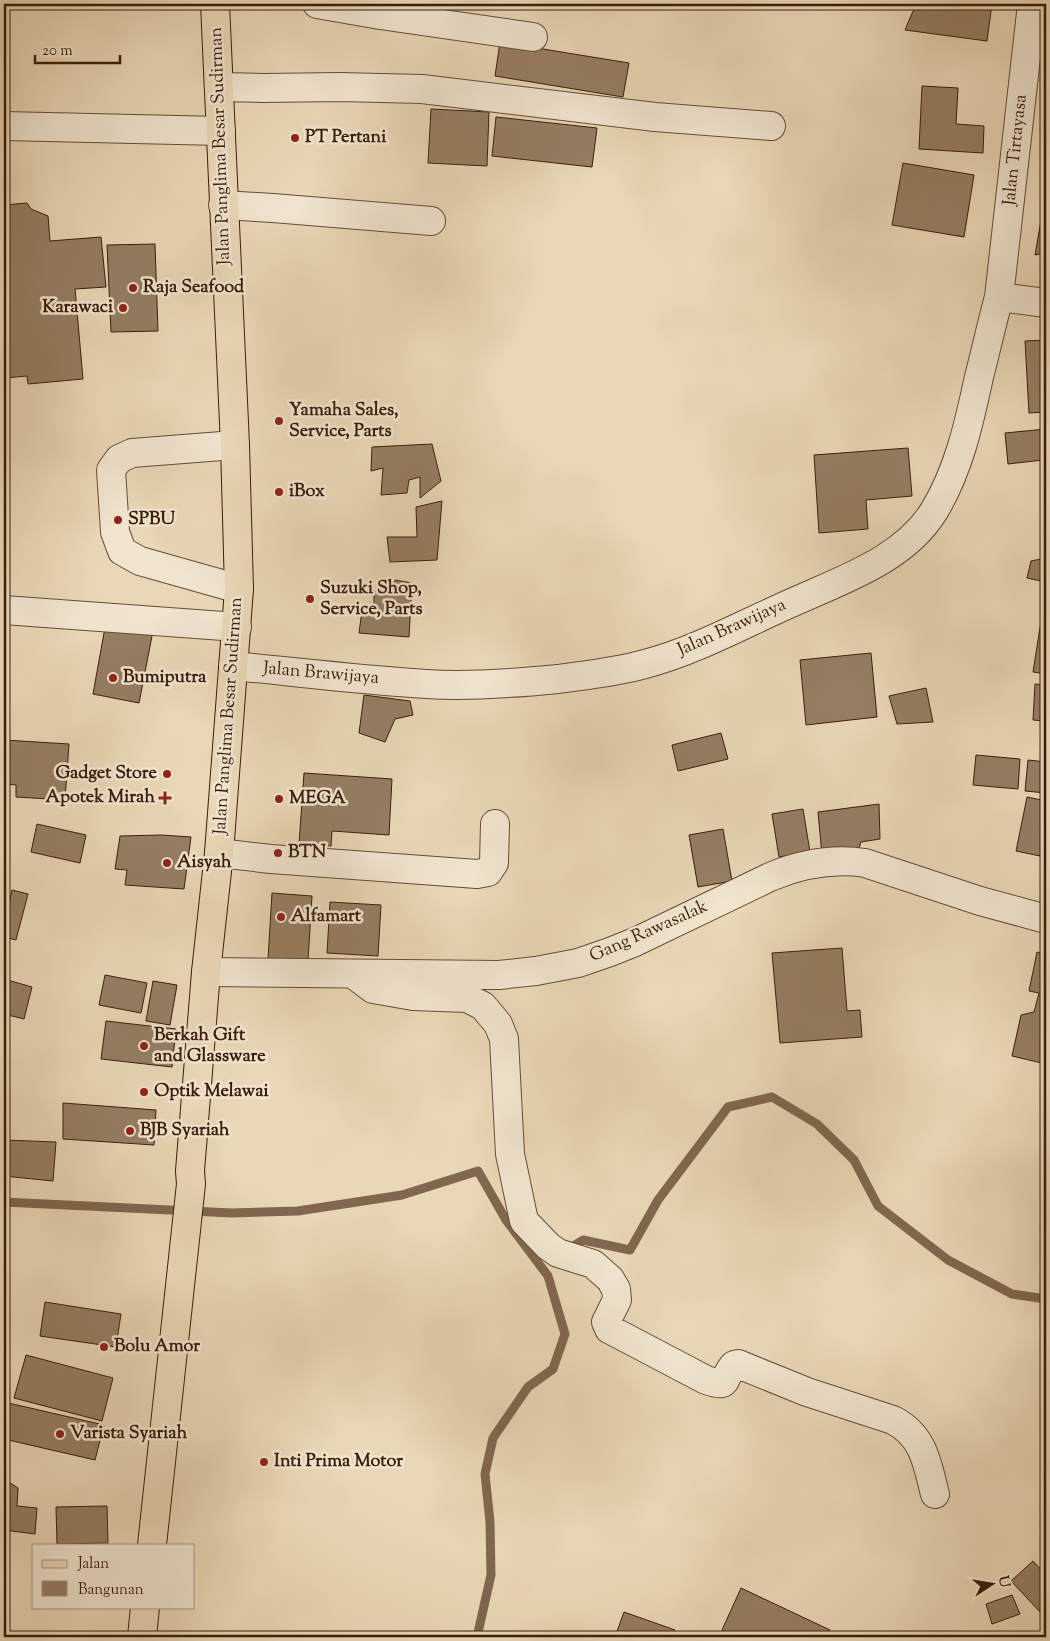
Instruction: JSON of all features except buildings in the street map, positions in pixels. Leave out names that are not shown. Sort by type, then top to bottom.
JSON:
[{"type":"main road","name":"Jalan Panglima Besar Sudirman","points":[[152,1544],[191,1184],[190,1170],[206,972],[219,853],[239,589],[235,445],[215,4]]},
{"type":"main road","points":[[142,1637],[145,1608]]},
{"type":"street","points":[[317,4],[533,37]]},
{"type":"street","name":"Jalan Tirtayasa","points":[[999,297],[1032,4]]},
{"type":"street","points":[[219,87],[422,89],[655,117],[771,126]]},
{"type":"street","points":[[4,126],[221,131]]},
{"type":"street","points":[[224,205],[431,221]]},
{"type":"street","points":[[999,297],[1046,303]]},
{"type":"street","name":"Jalan Brawijaya","points":[[232,666],[429,684],[520,683],[588,675],[645,664],[693,648],[862,571],[888,556],[917,533],[934,512],[945,490],[962,446],[999,297]]},
{"type":"street","points":[[235,445],[132,453],[119,459],[111,470],[115,532],[122,551],[140,561],[239,589]]},
{"type":"street","points":[[4,610],[237,627]]},
{"type":"street","points":[[219,853],[271,859],[477,874],[488,872],[494,863],[495,824]]},
{"type":"street","name":"Gang Rawasalak","points":[[206,972],[499,975],[536,972],[578,963],[635,942],[770,876],[791,868],[828,862],[847,861],[865,863],[980,901],[1046,919]]},
{"type":"street","points":[[353,974],[373,989],[413,996],[467,998],[483,1006],[498,1024],[504,1039],[510,1154],[524,1221],[548,1246],[558,1253],[593,1264],[610,1278],[616,1289],[617,1300],[606,1322],[608,1329],[706,1380],[718,1384],[722,1383],[730,1369],[738,1364],[807,1392],[894,1420],[913,1433],[920,1445],[928,1466],[935,1494]]},
{"type":"waterway","points":[[567,1250],[583,1240],[630,1250],[658,1200],[728,1107],[772,1097],[817,1124],[854,1160],[878,1206],[948,1260],[1012,1294],[1046,1299]]},
{"type":"waterway","points":[[4,1202],[232,1213],[298,1211],[402,1195],[478,1171],[506,1220],[548,1276],[565,1334],[553,1369],[528,1387],[493,1438],[485,1474],[490,1522],[491,1575],[477,1637]]},
{"type":"place","name":"PT Pertani","points":[[295,138]]},
{"type":"place","name":"Raja Seafood","points":[[133,288]]},
{"type":"place","name":"Karawaci","points":[[123,308]]},
{"type":"place","name":"Yamaha Sales, Service, Parts","points":[[279,421]]},
{"type":"place","name":"iBox","points":[[279,492]]},
{"type":"place","name":"SPBU","points":[[118,520]]},
{"type":"place","name":"Suzuki Shop, Service, Parts","points":[[310,599]]},
{"type":"place","name":"Bumiputra","points":[[113,678]]},
{"type":"place","name":"Gadget Store","points":[[167,774]]},
{"type":"place","name":"Apotek Mirah","points":[[165,798]]},
{"type":"place","name":"MEGA","points":[[279,799]]},
{"type":"place","name":"BTN","points":[[278,853]]},
{"type":"place","name":"Aisyah","points":[[167,863]]},
{"type":"place","name":"Alfamart","points":[[281,917]]},
{"type":"place","name":"Berkah Gift and Glassware","points":[[144,1046]]},
{"type":"place","name":"Optik Melawai","points":[[144,1092]]},
{"type":"place","name":"BJB Syariah","points":[[130,1131]]},
{"type":"place","name":"Bolu Amor","points":[[104,1347]]},
{"type":"place","name":"Varista Syariah","points":[[60,1434]]},
{"type":"place","name":"Inti Prima Motor","points":[[264,1462]]}]
